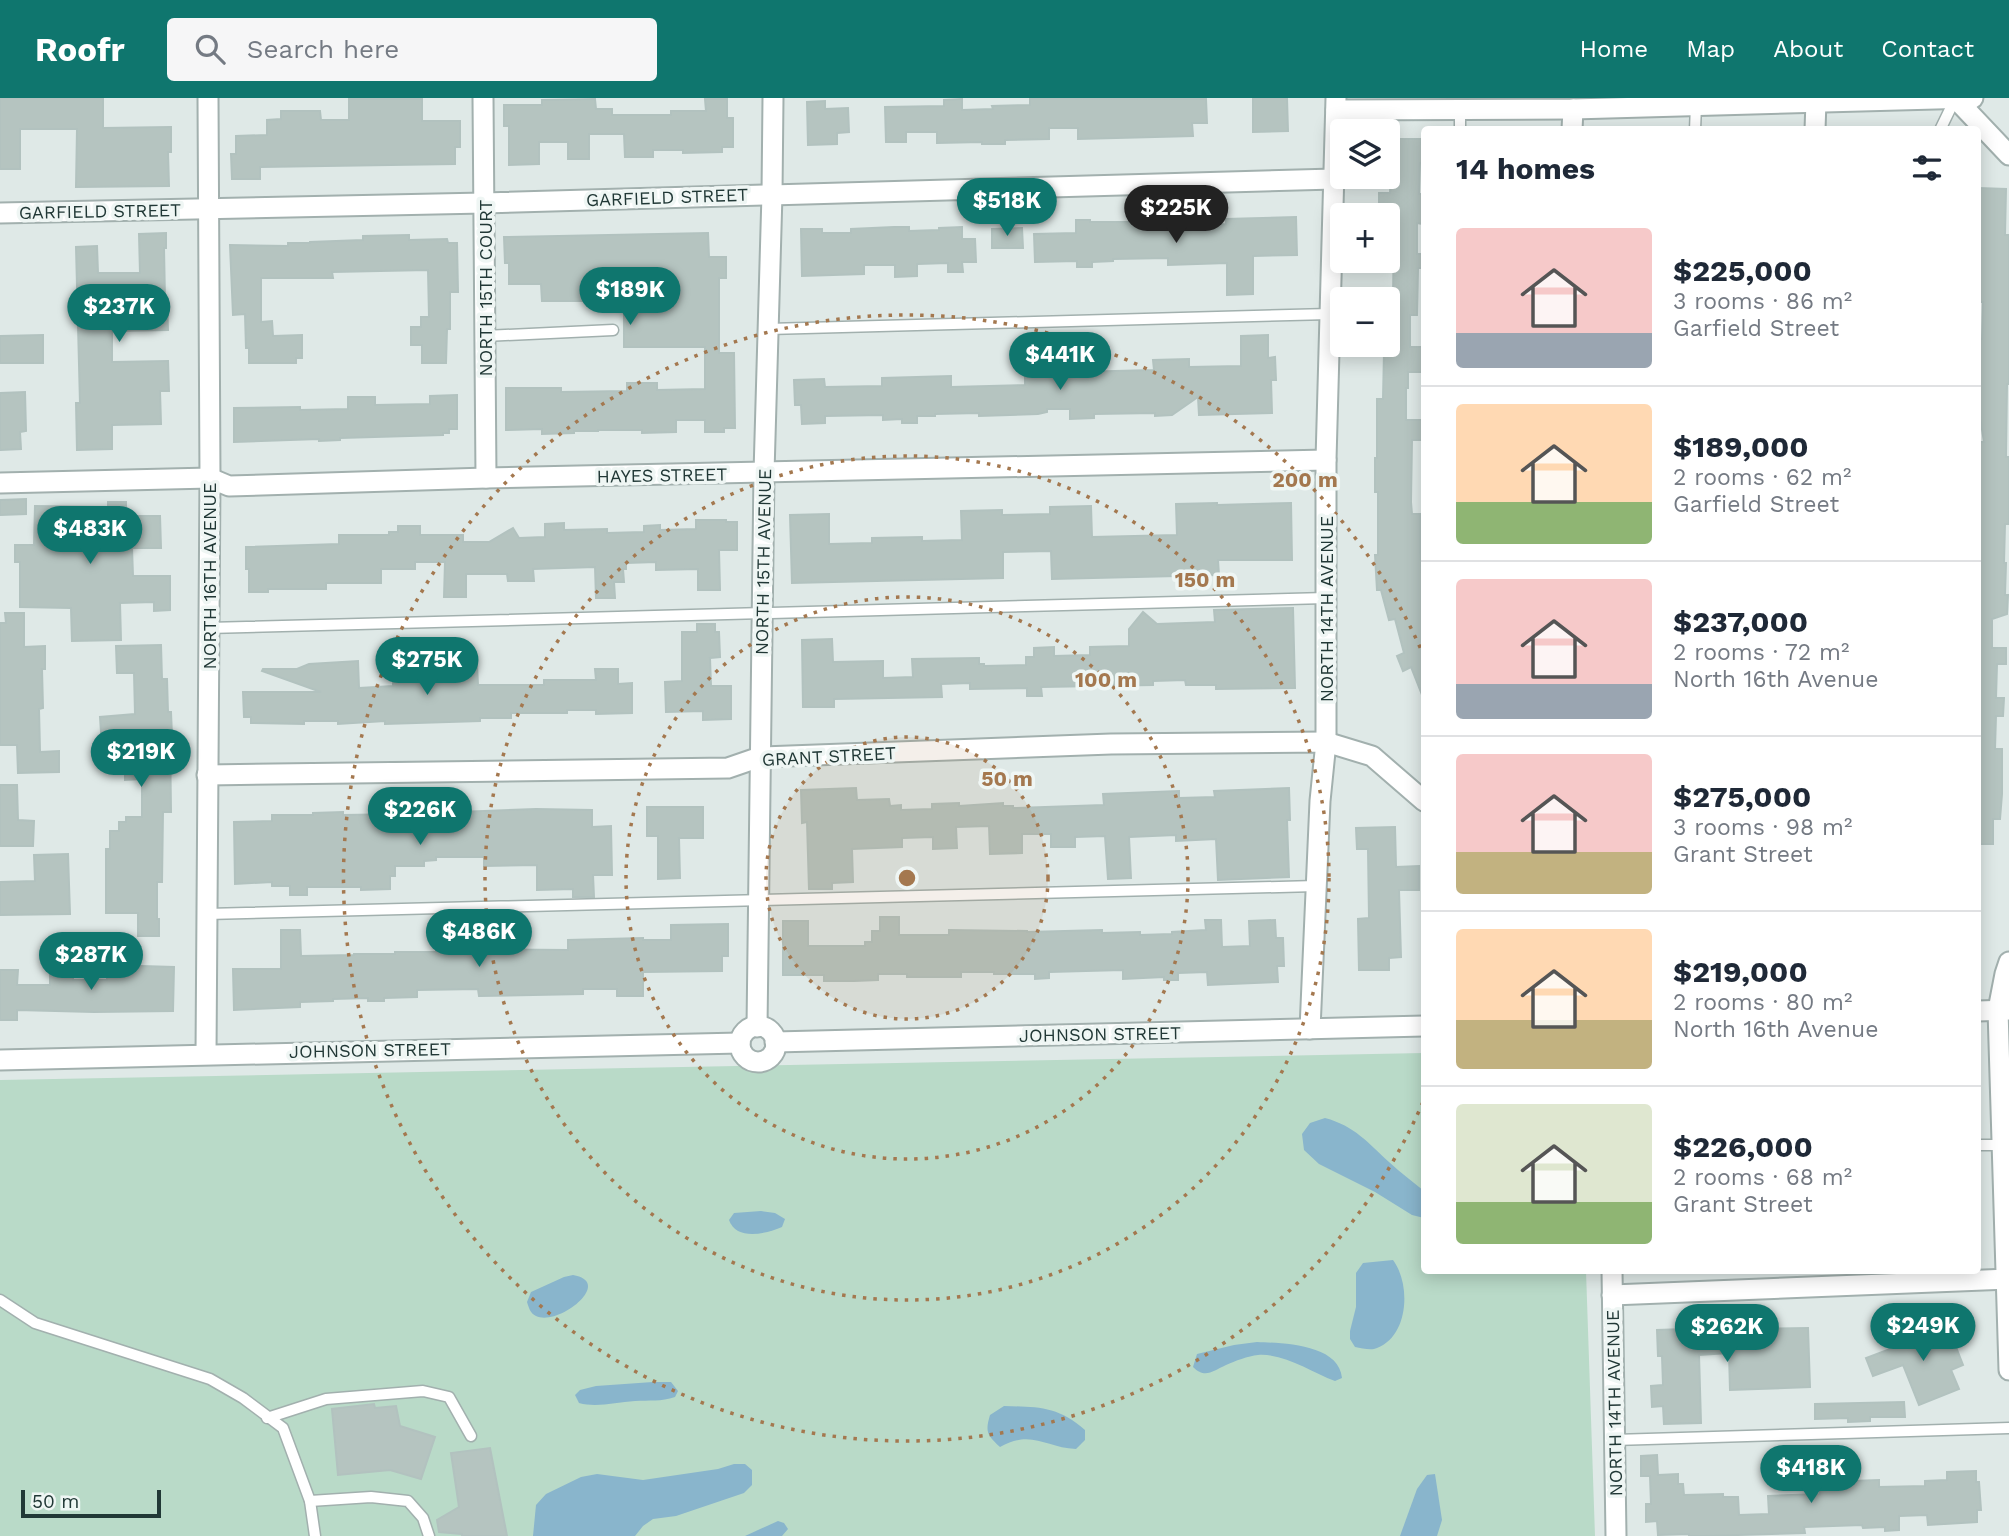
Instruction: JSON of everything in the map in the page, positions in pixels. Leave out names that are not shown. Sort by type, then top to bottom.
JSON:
[{"type":"street","name":"NORTH 16TH AVENUE","points":[[206,1054],[210,478],[208,98]]},
{"type":"street","name":"NORTH 15TH COURT","points":[[483,98],[486,478]]},
{"type":"street","name":"NORTH 15TH AVENUE","points":[[757,1027],[764,472],[773,98]]},
{"type":"street","points":[[1955,98],[2009,155]]},
{"type":"street","points":[[1336,104],[1460,109],[1573,108],[1973,98]]},
{"type":"street","points":[[1815,126],[1816,101]]},
{"type":"street","points":[[1573,108],[1573,126]]},
{"type":"street","name":"GARFIELD STREET","points":[[0,213],[484,203],[1330,179]]},
{"type":"street","name":"NORTH 14TH AVENUE","points":[[1331,287],[1334,189]]},
{"type":"street","name":"NORTH 14TH AVENUE","points":[[1310,1028],[1320,801],[1326,742],[1326,460],[1330,314]]},
{"type":"street","name":"HAYES STREET","points":[[0,483],[210,478],[229,486],[1326,460]]},
{"type":"street","points":[[1326,742],[1372,755],[1421,798]]},
{"type":"street","name":"GRANT STREET","points":[[207,775],[728,768],[760,757],[1111,744],[1326,742]]},
{"type":"street","points":[[2009,962],[2004,974],[2009,1370]]},
{"type":"street","points":[[1981,1011],[2004,1010]]},
{"type":"street","name":"JOHNSON STREET","points":[[775,1042],[1421,1026]]},
{"type":"street","points":[[757,1027],[770,1032],[775,1042],[773,1053],[759,1062],[744,1056],[740,1043],[743,1033],[757,1027]]},
{"type":"street","name":"JOHNSON STREET","points":[[0,1060],[740,1043]]},
{"type":"street","name":"NORTH 14TH AVENUE","points":[[1612,1274],[1616,1536]]},
{"type":"street","points":[[1612,1295],[2007,1279]]},
{"type":"lane","points":[[1942,126],[1955,98]]},
{"type":"lane","points":[[1695,126],[1696,105]]},
{"type":"lane","points":[[1460,109],[1460,126]]},
{"type":"lane","points":[[768,330],[1330,314]]},
{"type":"lane","points":[[485,336],[612,330]]},
{"type":"lane","points":[[208,628],[1326,598]]},
{"type":"lane","points":[[207,914],[1316,886]]},
{"type":"lane","points":[[1981,1145],[2006,1145]]},
{"type":"lane","points":[[0,1300],[35,1323],[210,1379],[243,1398],[283,1428],[310,1501],[315,1536]]},
{"type":"lane","points":[[267,1418],[326,1399],[423,1391],[449,1397],[471,1436]]},
{"type":"lane","points":[[1614,1440],[2009,1427]]},
{"type":"lane","points":[[310,1501],[371,1497],[408,1501],[423,1518],[429,1536]]},
{"type":"green space","points":[[1421,1053],[1421,1274],[1586,1274],[1595,1536],[0,1536],[0,1080]]},
{"type":"water","points":[[1325,1118],[1336,1121],[1360,1136],[1421,1189],[1421,1217],[1412,1215],[1375,1192],[1319,1164],[1304,1150],[1302,1134],[1310,1123]]},
{"type":"water","points":[[734,1213],[775,1213],[785,1219],[782,1227],[752,1234],[738,1231],[729,1220]]},
{"type":"water","points":[[1393,1260],[1403,1282],[1404,1295],[1404,1308],[1396,1333],[1388,1342],[1377,1348],[1355,1347],[1350,1339],[1350,1331],[1356,1307],[1356,1273],[1363,1263]]},
{"type":"water","points":[[573,1275],[584,1279],[588,1286],[586,1294],[578,1302],[568,1310],[546,1318],[532,1313],[527,1302],[531,1292]]},
{"type":"water","points":[[1257,1342],[1295,1345],[1321,1352],[1339,1367],[1342,1378],[1335,1381],[1287,1360],[1268,1355],[1246,1358],[1209,1373],[1201,1373],[1193,1367],[1197,1354]]},
{"type":"water","points":[[671,1382],[678,1391],[675,1397],[593,1405],[579,1403],[575,1395],[580,1390],[596,1386]]},
{"type":"water","points":[[1004,1406],[1047,1409],[1066,1416],[1085,1430],[1085,1440],[1076,1449],[1030,1439],[1000,1447],[990,1436],[988,1425],[990,1415]]},
{"type":"water","points":[[745,1464],[752,1470],[752,1485],[744,1493],[676,1516],[653,1519],[635,1536],[533,1536],[536,1505],[546,1494],[581,1477],[597,1474],[643,1480],[718,1469]]},
{"type":"water","points":[[1435,1474],[1442,1520],[1437,1536],[1400,1536],[1417,1489],[1427,1475]]},
{"type":"water","points":[[778,1521],[784,1523],[788,1529],[782,1536],[745,1536]]},
{"type":"building","points":[[0,98],[103,98],[103,128],[171,127],[171,152],[168,152],[169,186],[76,187],[77,129],[20,129],[20,169],[0,169]]},
{"type":"building","points":[[1030,98],[1206,99],[1207,123],[1192,123],[1193,136],[1078,139],[1078,128],[1049,128],[1049,139],[1005,140],[1005,144],[937,143],[937,132],[906,132],[906,142],[886,142],[885,107],[944,106],[944,100],[962,99],[962,110],[993,109],[992,106],[1030,105]]},
{"type":"building","points":[[1253,98],[1287,98],[1288,131],[1253,132]]},
{"type":"building","points":[[349,99],[422,99],[422,121],[460,121],[460,147],[455,147],[455,164],[260,167],[260,179],[232,179],[231,154],[236,154],[236,136],[267,135],[267,120],[281,119],[281,111],[320,111],[321,120],[349,120]]},
{"type":"building","points":[[595,99],[596,109],[612,109],[612,115],[671,115],[671,111],[706,111],[705,99],[727,99],[727,118],[733,118],[733,147],[722,147],[722,152],[683,153],[683,150],[653,150],[653,157],[625,157],[624,134],[589,134],[589,159],[568,159],[568,142],[539,142],[539,164],[509,165],[509,126],[504,126],[504,105],[542,105],[542,100]]},
{"type":"building","points":[[825,101],[825,109],[848,108],[849,132],[837,133],[837,144],[808,145],[807,102]]},
{"type":"building","points":[[1400,139],[1421,139],[1421,224],[1417,223],[1417,254],[1421,254],[1421,268],[1418,268],[1417,315],[1410,315],[1410,347],[1421,347],[1421,372],[1408,372],[1406,420],[1421,420],[1421,440],[1412,440],[1411,502],[1412,514],[1420,514],[1421,692],[1411,667],[1403,671],[1397,656],[1404,653],[1395,619],[1389,620],[1381,590],[1377,590],[1377,399],[1383,399],[1384,357],[1400,357],[1400,287],[1393,287],[1393,273],[1400,273],[1400,203],[1379,203],[1379,193],[1400,189]]},
{"type":"building","points":[[1981,188],[2006,189],[2005,235],[2009,235],[2006,457],[2009,457],[2009,524],[2005,524],[2004,563],[2005,595],[2008,595],[2007,614],[1992,619],[1992,648],[2006,648],[2006,664],[1997,664],[1996,698],[2004,698],[2003,716],[1996,716],[1995,749],[2002,749],[2002,794],[2000,819],[1993,819],[1993,844],[1981,844]]},
{"type":"building","points":[[1296,217],[1297,255],[1253,256],[1253,294],[1227,295],[1227,263],[1168,265],[1168,258],[1113,259],[1092,262],[1092,267],[1077,267],[1077,261],[1035,262],[1034,234],[1076,233],[1076,220],[1134,222],[1134,225],[1167,224],[1167,219],[1193,219],[1193,225],[1226,224],[1226,219]]},
{"type":"building","points":[[909,227],[909,231],[962,227],[962,239],[975,239],[976,262],[962,262],[963,272],[948,272],[948,263],[917,264],[917,276],[895,277],[895,265],[864,265],[864,274],[802,276],[801,229],[822,229],[822,233],[851,233],[851,229]]},
{"type":"building","points":[[1022,228],[1023,248],[992,248],[992,229]]},
{"type":"building","points":[[166,233],[165,300],[168,330],[112,331],[112,362],[168,361],[169,391],[160,391],[161,424],[112,425],[112,449],[77,450],[76,403],[80,403],[76,247],[97,246],[98,273],[140,273],[139,234]]},
{"type":"building","points":[[708,233],[709,257],[726,257],[726,278],[719,278],[719,353],[734,353],[735,428],[724,428],[724,432],[705,432],[705,420],[676,420],[676,432],[598,430],[542,434],[542,429],[506,430],[506,388],[561,388],[561,392],[627,391],[627,383],[657,383],[657,390],[705,389],[705,347],[624,347],[624,301],[542,301],[541,284],[509,284],[509,263],[505,263],[504,237]]},
{"type":"building","points":[[409,235],[409,240],[447,239],[448,243],[457,243],[458,292],[450,292],[446,363],[422,363],[422,345],[411,345],[411,327],[421,327],[421,317],[429,317],[428,270],[332,272],[333,278],[261,278],[261,322],[272,321],[273,336],[302,335],[302,358],[296,358],[296,363],[249,363],[245,314],[233,315],[230,245],[288,246],[288,243],[363,240],[363,236]]},
{"type":"building","points":[[43,335],[43,363],[0,363],[0,336]]},
{"type":"building","points":[[1268,335],[1268,358],[1275,357],[1276,380],[1271,380],[1272,413],[1199,415],[1198,397],[1172,415],[1094,414],[1094,418],[1070,419],[1070,409],[1047,409],[1047,412],[1038,414],[935,414],[917,416],[917,423],[902,423],[902,419],[883,420],[883,415],[825,416],[825,423],[802,424],[801,405],[795,405],[794,380],[824,379],[825,387],[882,386],[882,378],[951,376],[951,387],[1025,385],[1025,377],[1033,377],[1033,366],[1047,365],[1047,377],[1077,376],[1077,372],[1154,370],[1153,360],[1189,359],[1189,367],[1241,366],[1241,336]]},
{"type":"building","points":[[25,392],[26,431],[20,432],[21,449],[0,450],[0,393]]},
{"type":"building","points":[[457,395],[457,429],[449,429],[449,433],[443,435],[234,442],[234,408],[348,409],[348,397],[375,397],[375,405],[430,404],[430,396]]},
{"type":"building","points":[[26,499],[26,514],[0,515],[0,500]]},
{"type":"building","points":[[108,502],[126,502],[126,516],[160,516],[161,548],[132,548],[133,576],[170,576],[170,610],[154,611],[154,602],[120,603],[121,640],[72,641],[71,608],[20,607],[20,562],[15,562],[15,545],[34,545],[35,506],[108,507]]},
{"type":"building","points":[[1291,503],[1292,560],[1218,560],[1219,575],[1052,579],[1051,551],[1003,552],[1003,578],[792,583],[790,515],[829,514],[829,544],[872,543],[872,538],[922,537],[922,541],[962,540],[961,511],[1002,510],[1002,515],[1050,514],[1050,507],[1091,506],[1092,537],[1177,535],[1176,504]]},
{"type":"building","points":[[696,520],[737,522],[737,550],[719,550],[720,590],[698,590],[698,569],[656,570],[656,562],[626,563],[626,569],[623,569],[624,582],[614,582],[615,598],[596,598],[595,567],[533,569],[534,581],[508,581],[507,574],[466,574],[466,597],[444,597],[445,562],[415,562],[415,569],[381,569],[381,583],[326,583],[326,589],[268,589],[268,592],[249,592],[246,547],[339,544],[339,535],[389,535],[389,532],[398,532],[398,526],[420,526],[420,535],[463,535],[463,542],[489,542],[513,528],[519,538],[545,537],[545,524],[564,523],[564,530],[607,529],[607,533],[644,532],[644,526],[660,525],[660,530],[696,529]]},
{"type":"building","points":[[1293,608],[1295,688],[1216,689],[1216,685],[1186,685],[1185,680],[1153,681],[1153,685],[1041,687],[1042,696],[1027,696],[1027,688],[970,689],[970,683],[941,684],[942,697],[834,699],[834,707],[803,707],[802,640],[832,639],[833,662],[883,661],[883,678],[913,677],[912,659],[979,658],[979,664],[984,666],[1026,665],[1026,657],[1034,657],[1034,648],[1054,647],[1054,656],[1090,655],[1090,647],[1129,646],[1129,629],[1143,612],[1157,624],[1215,622],[1214,610]]},
{"type":"building","points":[[5,613],[24,613],[24,647],[45,646],[45,669],[42,669],[43,708],[39,709],[40,752],[59,751],[59,772],[18,773],[17,745],[0,745],[0,623],[6,623]]},
{"type":"building","points":[[697,624],[715,624],[715,632],[719,632],[720,657],[710,658],[711,686],[731,686],[731,719],[703,720],[703,711],[666,712],[665,682],[682,681],[682,632],[697,632]]},
{"type":"building","points":[[161,645],[162,679],[167,679],[168,712],[171,712],[171,812],[163,812],[162,882],[157,882],[159,936],[138,936],[138,913],[106,913],[106,849],[110,849],[110,831],[119,831],[119,822],[126,822],[126,817],[142,817],[142,779],[125,780],[125,771],[119,771],[118,742],[105,742],[100,717],[135,714],[134,673],[117,673],[116,646]]},
{"type":"building","points":[[358,661],[359,688],[393,686],[393,677],[439,674],[439,666],[477,664],[478,685],[544,685],[544,680],[596,680],[595,669],[618,669],[618,684],[632,683],[632,713],[596,714],[596,710],[567,710],[567,713],[511,713],[511,718],[480,718],[480,721],[385,724],[385,721],[338,724],[338,721],[304,721],[304,724],[251,723],[251,717],[244,717],[243,692],[321,692],[262,671],[263,669],[297,669],[309,664]]},
{"type":"building","points":[[0,785],[17,785],[18,820],[34,821],[33,846],[0,846]]},
{"type":"building","points":[[856,788],[857,800],[889,799],[890,806],[901,805],[901,810],[932,809],[932,804],[959,803],[959,806],[1003,803],[1003,806],[1013,808],[1104,805],[1103,794],[1179,791],[1179,798],[1215,797],[1214,791],[1289,788],[1289,877],[1218,880],[1216,839],[1176,841],[1176,835],[1129,837],[1131,878],[1108,879],[1105,836],[1075,837],[1075,847],[1051,847],[1051,834],[1022,834],[1022,853],[990,854],[989,826],[956,827],[957,848],[933,849],[933,837],[902,838],[902,847],[852,849],[853,882],[832,883],[832,889],[809,889],[807,822],[802,823],[801,790]]},
{"type":"building","points":[[647,807],[703,807],[703,838],[679,838],[680,878],[658,879],[658,836],[647,836]]},
{"type":"building","points":[[536,809],[592,810],[592,827],[611,826],[612,875],[593,875],[594,897],[573,897],[573,889],[537,890],[537,865],[484,866],[484,857],[436,857],[436,860],[424,861],[424,866],[395,866],[395,876],[390,876],[390,889],[307,887],[307,895],[290,895],[290,886],[272,886],[272,882],[235,884],[234,822],[272,821],[272,815],[313,813],[406,814]]},
{"type":"building","points":[[1395,827],[1396,867],[1419,866],[1419,890],[1399,890],[1401,957],[1389,958],[1389,970],[1359,970],[1358,919],[1369,918],[1368,849],[1357,849],[1356,828]]},
{"type":"building","points":[[68,854],[70,914],[0,915],[0,882],[35,881],[34,855]]},
{"type":"building","points":[[880,917],[899,917],[899,935],[949,935],[949,930],[1102,930],[1102,933],[1172,934],[1206,930],[1205,920],[1221,920],[1222,947],[1250,946],[1249,921],[1275,920],[1276,938],[1283,938],[1284,966],[1277,966],[1278,982],[1208,985],[1207,972],[1178,973],[1178,980],[1164,980],[1164,977],[1123,979],[1123,970],[1049,972],[1049,978],[1035,979],[1035,974],[994,972],[961,972],[961,977],[878,974],[878,980],[854,981],[824,981],[824,975],[783,975],[783,921],[808,921],[808,946],[865,946],[865,942],[872,942],[872,931],[880,931]]},
{"type":"building","points":[[728,924],[728,956],[722,956],[722,971],[643,972],[643,996],[617,996],[617,989],[583,989],[583,994],[479,996],[478,989],[417,990],[417,997],[384,998],[384,1001],[368,1001],[368,998],[333,999],[300,1002],[300,1007],[234,1010],[233,969],[281,969],[281,930],[300,930],[301,956],[436,952],[436,937],[462,937],[462,949],[568,950],[568,940],[671,940],[671,925]]},
{"type":"building","points":[[107,965],[174,967],[173,1011],[17,1010],[17,1020],[0,1020],[0,970],[18,970],[17,985],[50,985],[50,967],[73,967],[73,980],[107,980]]},
{"type":"building","points":[[1686,1320],[1703,1320],[1703,1330],[1808,1328],[1810,1387],[1730,1390],[1729,1353],[1699,1355],[1701,1423],[1664,1424],[1663,1406],[1652,1407],[1651,1386],[1663,1385],[1662,1356],[1658,1356],[1657,1330],[1686,1329]]},
{"type":"building","points":[[1932,1321],[1940,1341],[1952,1337],[1963,1365],[1951,1370],[1959,1389],[1919,1405],[1903,1365],[1873,1376],[1866,1358],[1914,1340],[1910,1330]]},
{"type":"building","points":[[1904,1402],[1905,1417],[1870,1417],[1870,1421],[1848,1422],[1848,1418],[1815,1419],[1815,1404]]},
{"type":"building","points":[[374,1404],[375,1408],[396,1406],[400,1426],[435,1437],[421,1479],[390,1470],[338,1475],[332,1409]]},
{"type":"building","points":[[490,1448],[507,1536],[462,1536],[439,1532],[437,1520],[459,1507],[451,1453]]},
{"type":"building","points":[[1657,1455],[1658,1475],[1678,1474],[1678,1484],[1683,1484],[1684,1495],[1723,1494],[1723,1497],[1738,1497],[1739,1515],[1769,1514],[1768,1496],[1820,1494],[1819,1467],[1852,1466],[1852,1481],[1879,1480],[1879,1487],[1925,1486],[1925,1481],[1947,1480],[1947,1472],[1976,1471],[1981,1510],[1977,1510],[1977,1522],[1928,1525],[1927,1515],[1899,1516],[1899,1530],[1885,1531],[1885,1527],[1863,1528],[1862,1525],[1804,1527],[1805,1533],[1658,1535],[1657,1521],[1646,1522],[1646,1504],[1651,1504],[1650,1476],[1641,1476],[1641,1456]]}]
